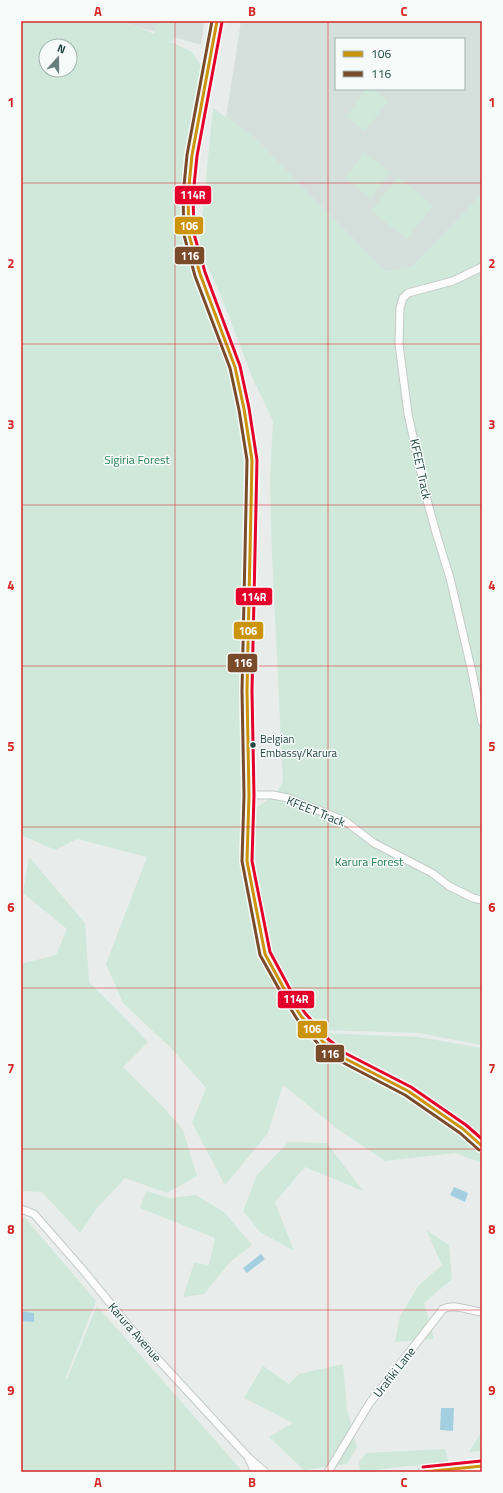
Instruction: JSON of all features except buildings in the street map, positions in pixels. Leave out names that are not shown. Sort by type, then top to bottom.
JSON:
[{"type":"main road","points":[[217,21],[192,155],[189,235],[200,274],[235,367],[244,409],[252,460],[247,705],[249,795],[247,861],[265,954],[288,996],[323,1042],[340,1056],[408,1091],[464,1129],[482,1146]]},
{"type":"main road","points":[[199,116],[208,86],[222,21]]},
{"type":"main road","points":[[424,1472],[482,1466]]},
{"type":"main road","points":[[472,1472],[482,1471]]},
{"type":"street","name":"KFEET Track","points":[[482,267],[453,281],[408,293],[403,298],[400,308],[399,344],[408,414],[436,536],[450,578],[482,722]]},
{"type":"street","name":"KFEET Track","points":[[249,795],[288,798],[345,821],[374,843],[432,873],[449,886],[473,898],[482,900]]},
{"type":"street","name":"Karura Avenue","points":[[21,1209],[34,1214],[83,1270],[142,1342],[249,1458],[265,1472]]},
{"type":"street","name":"Urafiki Lane","points":[[328,1472],[369,1404],[444,1309],[447,1307],[456,1306],[482,1312]]},
{"type":"street","name":"Karura Avenue","points":[[249,1458],[255,1472]]},
{"type":"shaded area","points":[[118,21],[204,21],[201,45]]},
{"type":"shaded area","points":[[241,21],[482,21],[482,194],[413,266],[386,272],[252,136],[226,117]]},
{"type":"green space","name":"Sigiria Forest","points":[[21,21],[114,21],[137,26],[154,34],[157,21],[176,21],[173,41],[169,41],[192,52],[210,80],[195,182],[189,244],[237,374],[251,476],[252,880],[265,947],[302,1020],[361,1071],[422,1104],[482,1151],[482,1163],[455,1153],[385,1161],[340,1131],[283,1085],[268,1133],[225,1185],[192,1123],[206,1088],[172,1049],[123,1003],[106,964],[147,857],[77,839],[55,850],[21,835]]},
{"type":"green space","points":[[365,90],[373,90],[388,101],[365,131],[346,117]]},
{"type":"green space","name":"Karura Forest","points":[[213,108],[252,136],[386,272],[413,266],[482,194],[482,1045],[419,1033],[318,1030],[289,993],[268,952],[258,901],[252,811],[277,793],[283,781],[272,555],[270,480],[273,421],[253,379],[221,296],[199,248]]},
{"type":"green space","points":[[364,153],[390,172],[371,198],[345,178]]},
{"type":"green space","points":[[398,177],[433,205],[407,239],[371,211]]},
{"type":"green space","points":[[29,857],[85,923],[89,982],[148,1042],[123,1067],[164,1108],[183,1130],[197,1176],[167,1193],[125,1178],[97,1208],[80,1233],[42,1192],[21,1191],[21,964],[56,955],[67,929],[23,893]]},
{"type":"green space","points":[[322,1033],[419,1037],[482,1048],[482,1136],[410,1087],[369,1065]]},
{"type":"green space","points":[[288,1142],[327,1143],[363,1191],[305,1167],[275,1202],[294,1251],[260,1232],[243,1211],[257,1175]]},
{"type":"green space","points":[[146,1191],[171,1198],[196,1195],[224,1212],[252,1245],[230,1262],[204,1294],[183,1297],[194,1263],[209,1265],[215,1238],[140,1208]]},
{"type":"green space","points":[[21,1218],[25,1218],[96,1301],[66,1377],[67,1379],[97,1306],[243,1472],[21,1472]]},
{"type":"green space","points":[[426,1230],[449,1245],[452,1279],[424,1303],[434,1339],[395,1342],[400,1316],[419,1285],[442,1265]]},
{"type":"green space","points":[[343,1364],[347,1410],[357,1447],[347,1464],[304,1470],[269,1437],[293,1423],[244,1398],[263,1366],[289,1384],[299,1374]]},
{"type":"green space","points":[[482,1431],[482,1451],[469,1452]]},
{"type":"green space","points":[[445,1449],[449,1464],[406,1466],[360,1472],[359,1462],[366,1453]]},
{"type":"water","points":[[454,1187],[468,1193],[465,1202],[450,1195]]},
{"type":"water","points":[[261,1254],[265,1259],[247,1273],[243,1268]]},
{"type":"water","points":[[21,1311],[34,1313],[34,1322],[21,1321]]},
{"type":"water","points":[[441,1408],[454,1408],[453,1431],[440,1430]]},
{"type":"transit line","name":"116","points":[[212,21],[187,155],[183,196],[184,235],[195,276],[230,368],[239,410],[247,460],[242,691],[244,795],[242,861],[260,955],[297,1019],[320,1046],[338,1060],[405,1095],[460,1133],[479,1150]]},
{"type":"transit line","name":"106","points":[[217,21],[192,155],[188,196],[189,235],[200,274],[235,367],[244,409],[252,460],[247,691],[249,795],[247,861],[265,954],[301,1016],[323,1042],[340,1056],[408,1091],[463,1129],[482,1146]]},
{"type":"transit line","name":"114R","points":[[222,22],[197,156],[193,196],[194,234],[205,272],[240,366],[249,408],[257,460],[252,691],[254,795],[252,861],[270,952],[292,993],[305,1013],[327,1038],[343,1052],[411,1087],[466,1125],[482,1139]]},
{"type":"transit line","name":"114R","points":[[423,1467],[481,1461]]},
{"type":"transit line","name":"106","points":[[424,1472],[482,1466]]},
{"type":"place","name":"Belgian Embassy/Karura","points":[[253,745]]}]
